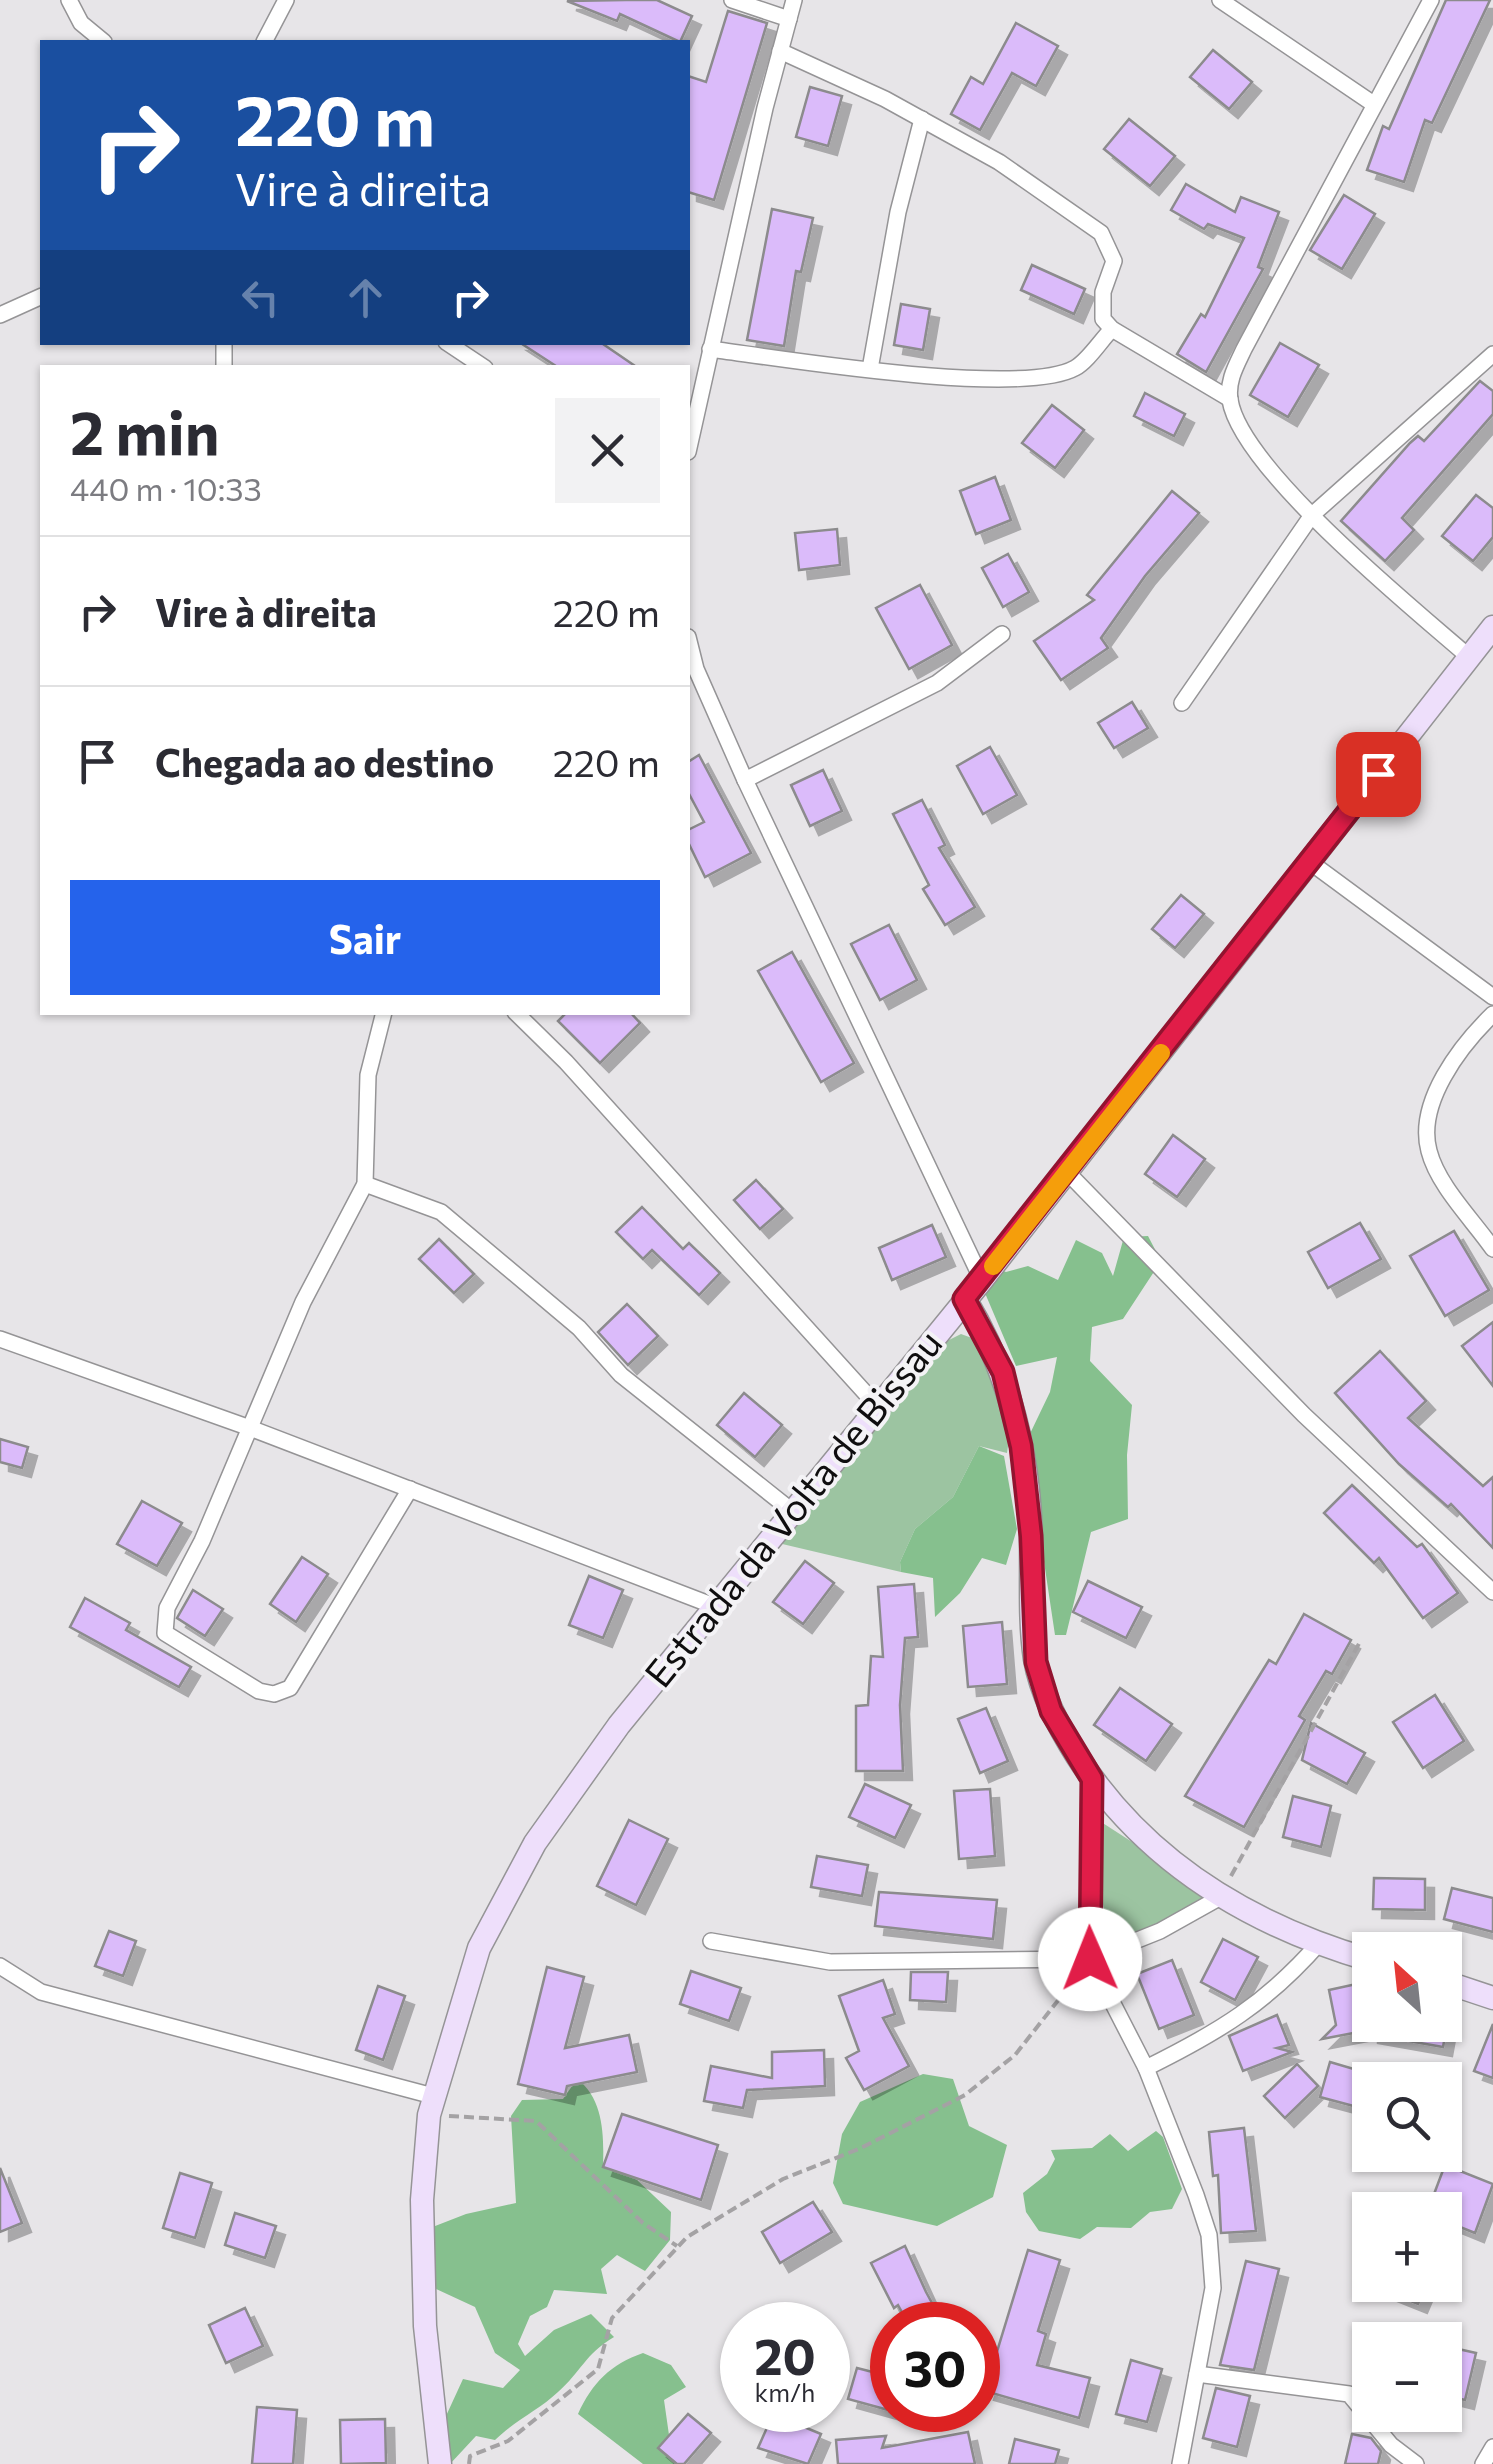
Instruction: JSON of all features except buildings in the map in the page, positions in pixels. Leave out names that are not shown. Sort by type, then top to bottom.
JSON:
[{"type":"main road","name":"Estrada da Volta de Bissau","points":[[440,2464],[425,2326],[422,2200],[431,2106],[479,1948],[534,1843],[619,1725],[1068,1172],[1493,626]]},
{"type":"main road","points":[[964,1299],[1003,1372],[1021,1446],[1031,1536],[1036,1662],[1051,1711],[1092,1779],[1143,1839],[1219,1898],[1352,1953]]},
{"type":"main road","points":[[1462,1988],[1493,1998]]},
{"type":"street","points":[[69,0],[81,23],[102,40]]},
{"type":"street","points":[[265,40],[286,0]]},
{"type":"street","points":[[732,0],[789,19]]},
{"type":"street","points":[[690,443],[794,0]]},
{"type":"street","points":[[1220,0],[1372,103]]},
{"type":"street","points":[[1431,0],[1372,103],[1230,377],[1230,400],[1251,443],[1312,515],[1372,574],[1469,656]]},
{"type":"street","points":[[780,51],[922,119],[999,162],[1101,233],[1114,261],[1103,292],[1103,319],[1112,330],[1230,400]]},
{"type":"street","points":[[870,369],[898,212],[922,119]]},
{"type":"street","points":[[0,314],[40,297]]},
{"type":"street","points":[[710,349],[870,369],[1023,378],[1075,368],[1112,330]]},
{"type":"street","points":[[451,345],[481,365]]},
{"type":"street","points":[[1182,703],[1312,515],[1493,354]]},
{"type":"street","points":[[745,780],[937,683],[1002,634]]},
{"type":"street","points":[[690,645],[696,670],[745,780],[982,1280]]},
{"type":"street","points":[[1310,862],[1493,997]]},
{"type":"street","points":[[1493,1014],[1442,1080],[1424,1124],[1429,1154],[1493,1250]]},
{"type":"street","points":[[383,1015],[368,1075],[364,1184],[303,1302],[163,1622],[164,1634],[259,1691],[274,1694],[290,1688],[410,1489]]},
{"type":"street","points":[[518,1015],[566,1062],[878,1407]]},
{"type":"street","points":[[1068,1172],[1304,1416],[1493,1592]]},
{"type":"street","points":[[364,1184],[442,1212],[578,1328],[621,1375],[792,1511]]},
{"type":"street","points":[[0,1339],[250,1428],[714,1606]]},
{"type":"street","points":[[1092,1779],[1090,1959],[1146,2068],[1196,2195],[1214,2262],[1180,2464]]},
{"type":"street","points":[[711,1941],[830,1962],[1090,1959],[1160,1931],[1219,1898]]},
{"type":"street","points":[[1146,2068],[1252,2010],[1285,1983],[1321,1942]]},
{"type":"street","points":[[0,1966],[41,1992],[431,2106]]},
{"type":"street","points":[[1197,2374],[1349,2394],[1392,2446],[1416,2464]]},
{"type":"street","points":[[1483,2464],[1493,2447]]},
{"type":"path","points":[[1219,1898],[1361,1640]]},
{"type":"path","points":[[469,2464],[470,2456],[508,2441],[598,2369],[612,2318],[678,2247],[784,2179],[861,2148],[964,2095],[1015,2054],[1090,1959]]},
{"type":"path","points":[[431,2106],[536,2121],[643,2222],[678,2247]]},
{"type":"green space","points":[[1148,1236],[1161,1261],[1123,1319],[1092,1327],[1090,1361],[1132,1405],[1127,1455],[1128,1519],[1091,1532],[1066,1635],[1055,1635],[1026,1442],[1050,1392],[1057,1357],[1016,1366],[982,1286],[996,1268],[1006,1272],[1028,1266],[1058,1280],[1076,1240],[1102,1253],[1113,1276],[1124,1237]]},
{"type":"green space","points":[[961,1334],[980,1341],[1011,1425],[1007,1453],[979,1446],[953,1497],[915,1529],[900,1562],[901,1572],[778,1543],[943,1343]]},
{"type":"green space","points":[[979,1446],[1004,1456],[1017,1529],[1006,1565],[982,1558],[960,1593],[935,1617],[933,1578],[901,1572],[900,1562],[915,1529],[953,1497]]},
{"type":"green space","points":[[1095,1818],[1211,1893],[1201,1909],[1112,1955],[1093,1848]]},
{"type":"green space","points":[[923,2074],[953,2079],[969,2126],[1007,2145],[993,2197],[937,2226],[843,2204],[833,2183],[842,2134],[860,2102]]},
{"type":"green space","points":[[577,2079],[597,2107],[603,2167],[636,2179],[671,2212],[670,2240],[645,2271],[617,2255],[601,2269],[607,2294],[554,2290],[547,2307],[530,2316],[518,2344],[525,2356],[554,2330],[591,2314],[614,2337],[596,2350],[551,2398],[495,2440],[476,2436],[450,2464],[440,2429],[463,2379],[503,2388],[520,2370],[495,2353],[475,2307],[434,2288],[430,2228],[466,2214],[516,2203],[511,2116],[522,2100],[563,2099]]},
{"type":"green space","points":[[1156,2131],[1163,2137],[1182,2189],[1172,2209],[1150,2212],[1131,2228],[1097,2227],[1080,2239],[1039,2231],[1026,2212],[1023,2193],[1047,2174],[1055,2159],[1051,2150],[1092,2148],[1110,2134],[1128,2151]]},
{"type":"green space","points":[[643,2353],[671,2365],[686,2387],[664,2400],[669,2435],[683,2464],[643,2464],[578,2414],[604,2376]]},
{"type":"slow traffic","points":[[993,1266],[1161,1053]]},
{"type":"route","points":[[1090,1959],[1088,1857],[1092,1779],[1051,1711],[1036,1662],[1028,1492],[1021,1446],[1003,1372],[964,1299],[1378,774]]}]
